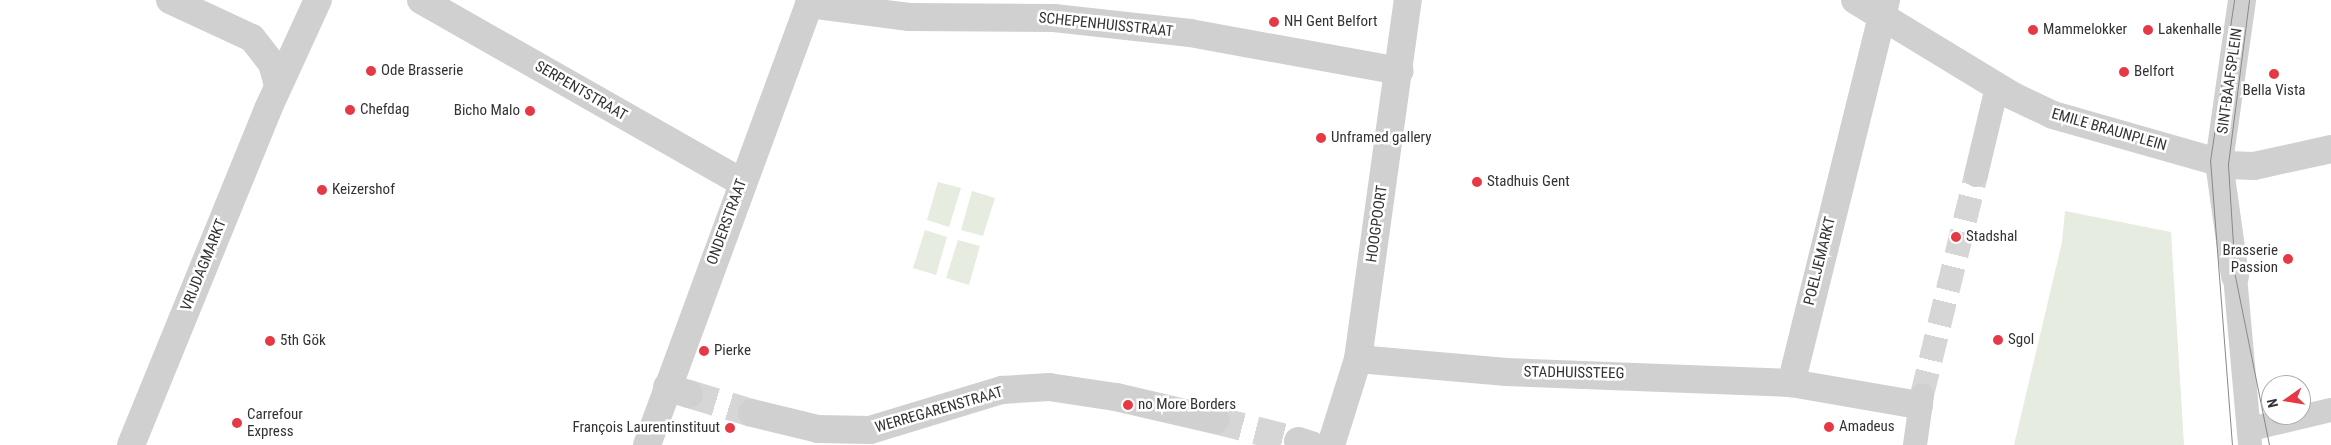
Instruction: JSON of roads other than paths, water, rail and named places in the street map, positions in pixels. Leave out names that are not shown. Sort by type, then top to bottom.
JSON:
[{"type":"street","points":[[170,0],[252,38],[272,64],[278,85]]},
{"type":"street","name":"VRIJDAGMARKT","points":[[130,445],[278,85],[318,0]]},
{"type":"street","name":"SERPENTSTRAAT","points":[[421,0],[742,182]]},
{"type":"street","name":"HOOGPOORT","points":[[1331,445],[1358,359],[1400,71],[1408,0]]},
{"type":"street","name":"EMILE BRAUNPLEIN","points":[[1855,0],[1883,6],[1998,87],[2053,115],[2219,162],[2254,166],[2331,149]]},
{"type":"street","name":"SINT-BAAFSPLEIN","points":[[2219,162],[2242,0]]},
{"type":"street","name":"ONDERSTRAAT","points":[[647,445],[678,391],[742,182],[810,2]]},
{"type":"street","name":"SCHEPENHUISSTRAAT","points":[[810,2],[909,17],[1054,18],[1190,33],[1400,71]]},
{"type":"street","name":"POELJEMARKT","points":[[1791,382],[1883,6]]},
{"type":"street","points":[[1976,175],[1998,87]]},
{"type":"street","points":[[2219,162],[2235,276],[2250,437],[2331,410]]},
{"type":"street","name":"STADHUISSTEEG","points":[[1358,359],[1506,372],[1791,382]]},
{"type":"street","points":[[1791,382],[1920,400],[1916,445]]},
{"type":"street","name":"WERREGARENSTRAAT","points":[[752,413],[818,429],[870,430],[1002,390],[1049,387],[1116,397],[1215,420]]},
{"type":"tunnel","points":[[1922,395],[1976,175]]},
{"type":"tunnel","points":[[689,394],[752,413]]},
{"type":"tunnel","points":[[1215,420],[1298,441]]},
{"type":"tram line","points":[[2232,445],[2210,161],[2234,0]]},
{"type":"tram line","points":[[2249,0],[2228,165],[2235,276],[2269,445]]},
{"type":"place","name":"NH Gent Belfort","points":[[1274,22]]},
{"type":"place","name":"Mammelokker","points":[[2033,30]]},
{"type":"place","name":"Lakenhalle","points":[[2148,30]]},
{"type":"place","name":"Ode Brasserie","points":[[371,71]]},
{"type":"place","name":"Belfort","points":[[2124,72]]},
{"type":"place","name":"Bella Vista","points":[[2274,74]]},
{"type":"place","name":"Chefdag","points":[[350,110]]},
{"type":"place","name":"Bicho Malo","points":[[530,111]]},
{"type":"place","name":"Unframed gallery","points":[[1321,138]]},
{"type":"place","name":"Stadhuis Gent","points":[[1477,182]]},
{"type":"place","name":"Keizershof","points":[[322,190]]},
{"type":"place","name":"Stadshal","points":[[1956,237]]},
{"type":"place","name":"Brasserie Passion","points":[[2288,259]]},
{"type":"place","name":"Sgol","points":[[1998,340]]},
{"type":"place","name":"5th Gök","points":[[270,341]]},
{"type":"place","name":"Pierke","points":[[704,351]]},
{"type":"place","name":"no More Borders","points":[[1128,405]]},
{"type":"place","name":"Carrefour Express","points":[[237,423]]},
{"type":"place","name":"Amadeus","points":[[1829,427]]},
{"type":"place","name":"François Laurentinstituut","points":[[730,428]]}]
